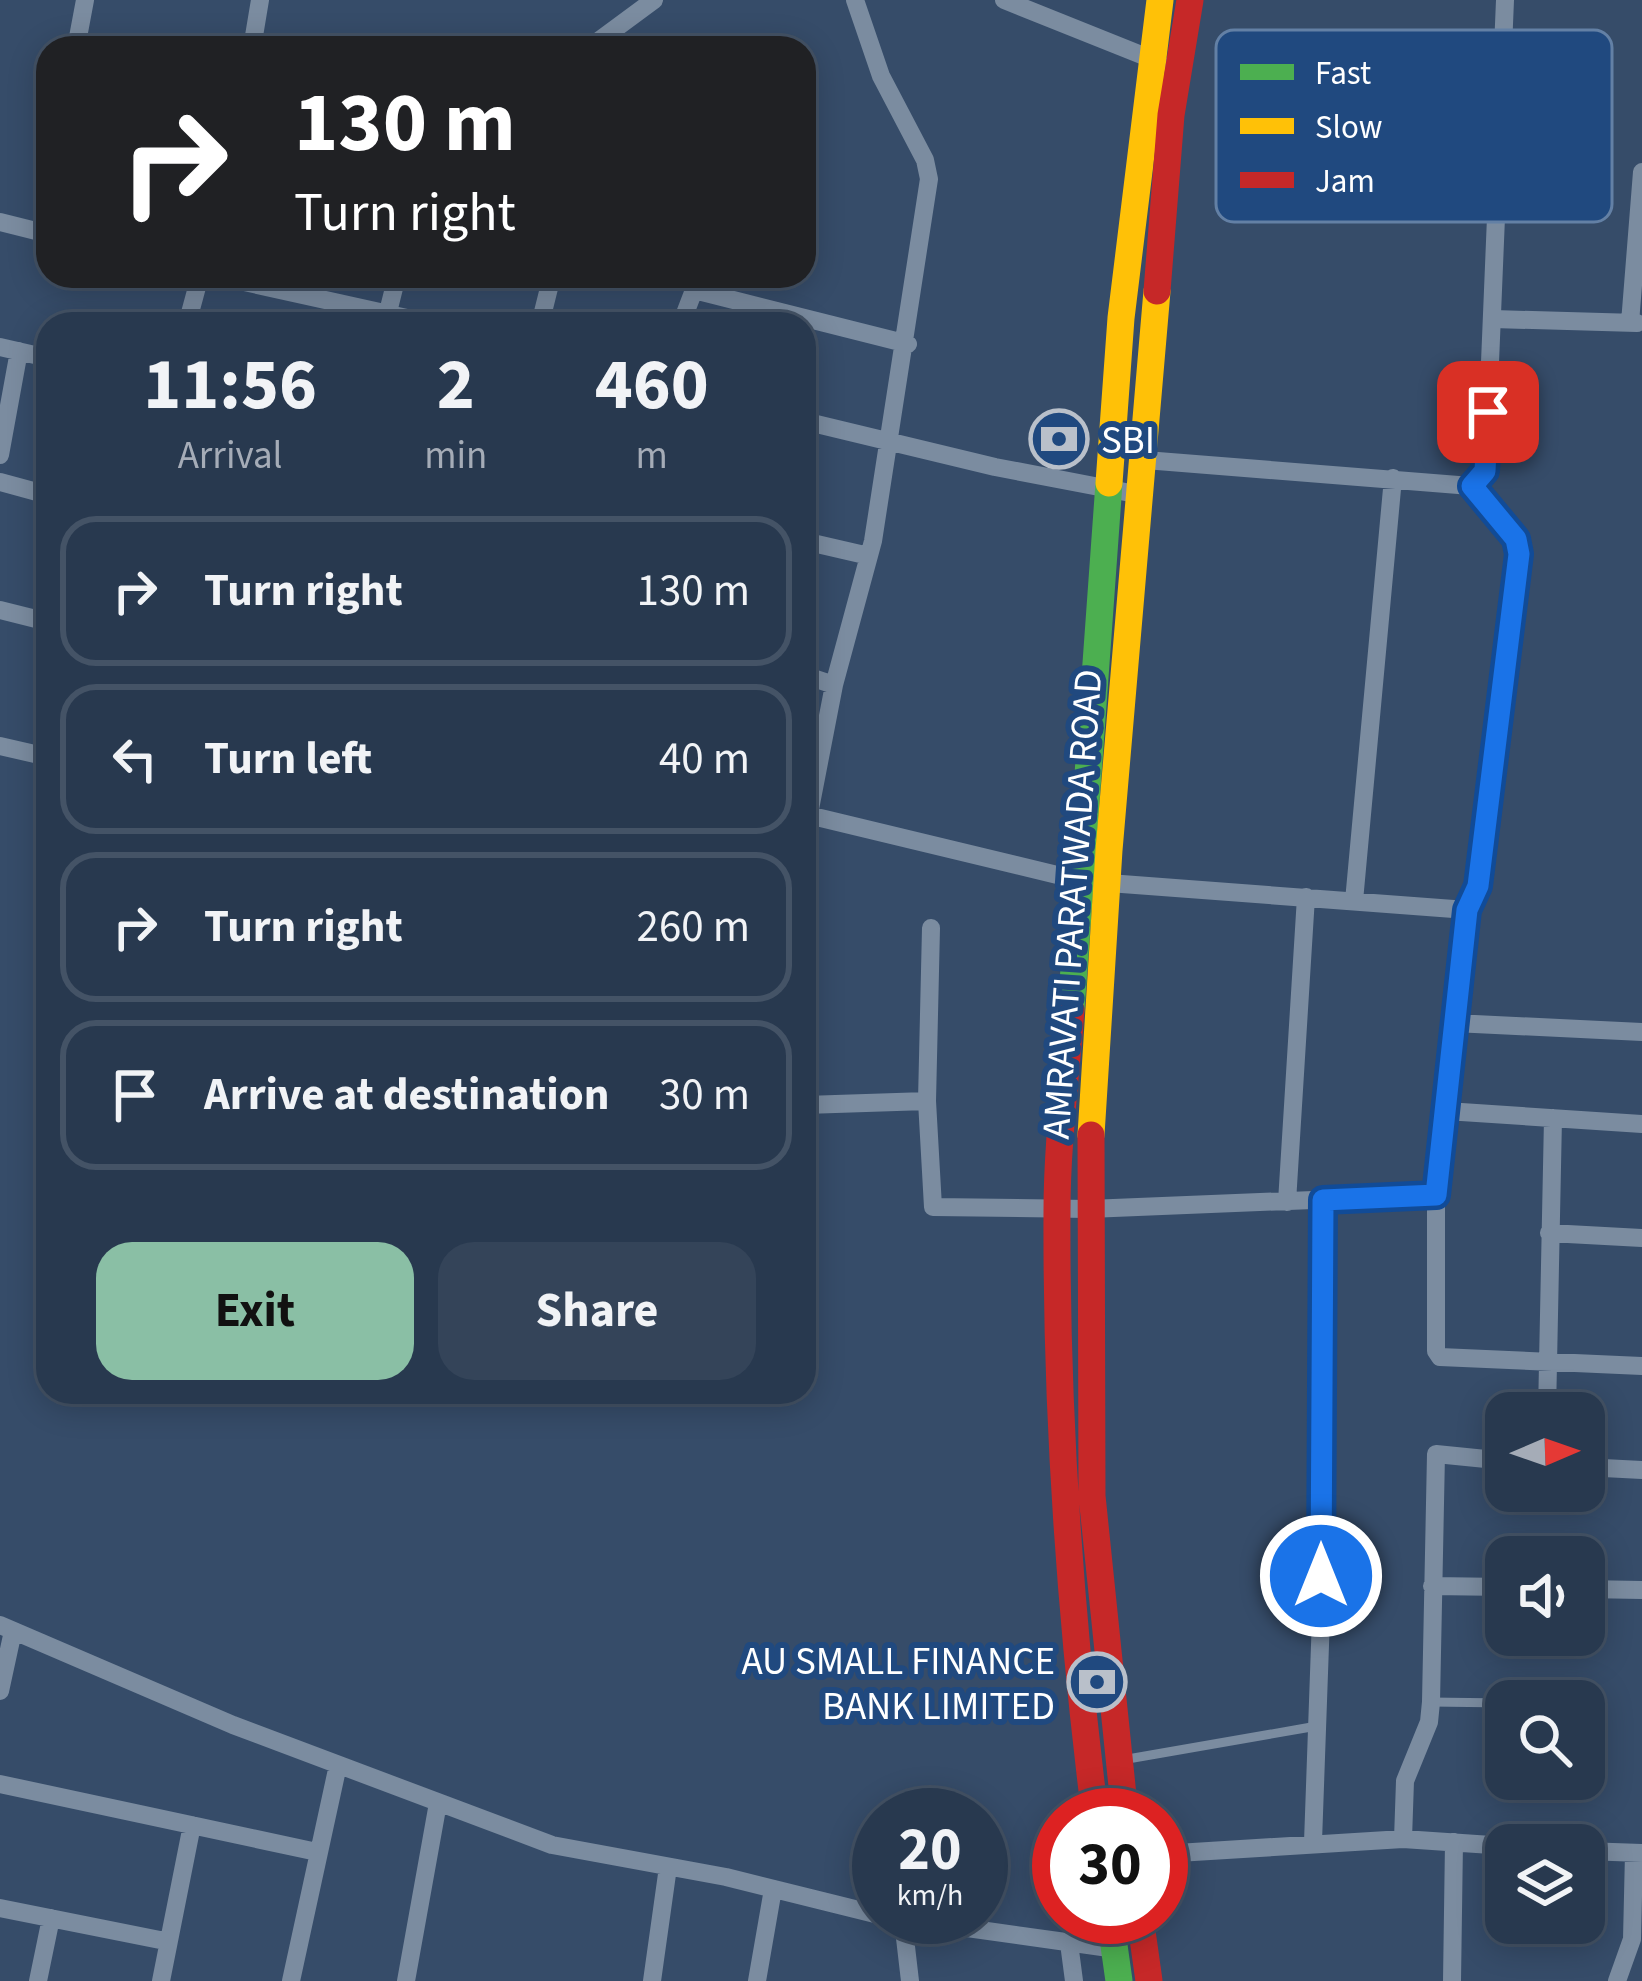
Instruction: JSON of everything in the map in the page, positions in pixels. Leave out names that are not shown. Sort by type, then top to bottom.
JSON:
[{"type":"main road","name":"AMRAVATI PARATWADA ROAD","points":[[1092,1788],[1078,1678],[1064,1462],[1058,1208],[1145,460],[1163,63],[1160,0]]},
{"type":"main road","name":"AMRAVATI PARATWADA ROAD","points":[[1122,1788],[1092,1494],[1089,1210],[1095,882],[1121,318],[1163,63],[1190,0]]},
{"type":"main road","points":[[1115,1944],[1120,1981]]},
{"type":"main road","points":[[1144,1944],[1149,1981]]},
{"type":"street","points":[[78,36],[85,0]]},
{"type":"street","points":[[254,36],[260,0]]},
{"type":"street","points":[[605,36],[653,0]]},
{"type":"street","points":[[816,765],[869,556],[908,344],[928,168],[881,76],[856,0]]},
{"type":"street","points":[[1004,0],[1163,63]]},
{"type":"street","points":[[1504,30],[1505,0]]},
{"type":"street","points":[[1492,319],[1636,323],[1642,172]]},
{"type":"street","points":[[1472,486],[1485,471],[1496,222]]},
{"type":"street","points":[[0,223],[36,231]]},
{"type":"street","points":[[266,288],[363,312]]},
{"type":"street","points":[[686,312],[694,290],[781,312]]},
{"type":"street","points":[[816,321],[908,344]]},
{"type":"street","points":[[0,455],[9,349]]},
{"type":"street","points":[[816,424],[1141,494]]},
{"type":"street","points":[[1145,460],[1472,486],[1516,539],[1519,554],[1478,886],[1467,910],[1436,1195],[1437,1354],[1642,1366]]},
{"type":"street","points":[[1354,901],[1393,478]]},
{"type":"street","points":[[0,482],[36,492]]},
{"type":"street","points":[[816,545],[869,556]]},
{"type":"street","points":[[0,610],[36,619]]},
{"type":"street","points":[[816,679],[834,685]]},
{"type":"street","points":[[0,746],[36,754]]},
{"type":"street","points":[[816,817],[1095,882],[1467,910]]},
{"type":"street","points":[[1287,1202],[1306,897]]},
{"type":"street","points":[[931,928],[927,1101],[933,1207],[1089,1210],[1436,1195]]},
{"type":"street","points":[[1454,1023],[1642,1032]]},
{"type":"street","points":[[816,1105],[927,1101]]},
{"type":"street","points":[[1446,1111],[1642,1124]]},
{"type":"street","points":[[1547,1392],[1553,1118]]},
{"type":"street","points":[[1313,1842],[1323,1200]]},
{"type":"street","points":[[1549,1233],[1642,1238]]},
{"type":"street","points":[[1403,1839],[1405,1781],[1429,1722],[1431,1702],[1436,1454],[1485,1459]]},
{"type":"street","points":[[1605,1468],[1642,1470]]},
{"type":"street","points":[[1432,1586],[1485,1587]]},
{"type":"street","points":[[1605,1589],[1642,1590]]},
{"type":"street","points":[[0,1691],[7,1628],[338,1765],[552,1845],[852,1908]]},
{"type":"street","points":[[291,1981],[338,1765]]},
{"type":"street","points":[[0,1784],[317,1852]]},
{"type":"street","points":[[406,1981],[438,1803]]},
{"type":"street","points":[[160,1981],[191,1825]]},
{"type":"street","points":[[1188,1851],[1403,1839],[1485,1844]]},
{"type":"street","points":[[1452,1981],[1454,1842]]},
{"type":"street","points":[[1605,1852],[1638,1853],[1632,1939],[1617,1981]]},
{"type":"street","points":[[652,1981],[668,1867]]},
{"type":"street","points":[[757,1981],[772,1889]]},
{"type":"street","points":[[0,1908],[165,1941]]},
{"type":"street","points":[[38,1981],[51,1918]]},
{"type":"street","points":[[902,1944],[910,1981]]},
{"type":"street","points":[[1069,1944],[1074,1981]]},
{"type":"street","points":[[1077,1944],[1116,1949]]},
{"type":"lane","points":[[1431,1702],[1485,1703]]},
{"type":"lane","points":[[1118,1760],[1317,1726]]},
{"type":"traffic: fast","points":[[1071,1010],[1109,483]]},
{"type":"traffic: fast","points":[[1114,1944],[1119,1981]]},
{"type":"traffic: slow","points":[[1109,483],[1121,318],[1160,0]]},
{"type":"traffic: slow","points":[[1091,1135],[1109,850],[1157,291]]},
{"type":"traffic: jam","points":[[1157,291],[1171,115],[1190,0]]},
{"type":"traffic: jam","points":[[1071,1010],[1057,1186],[1059,1362],[1072,1589],[1092,1788]]},
{"type":"traffic: jam","points":[[1091,1135],[1092,1496],[1122,1788]]},
{"type":"traffic: jam","points":[[1144,1944],[1149,1981]]},
{"type":"place","name":"SBI","points":[[1059,439]]},
{"type":"place","name":"AU SMALL FINANCE BANK LIMITED","points":[[1097,1682]]},
{"type":"route","points":[[1321,1576],[1323,1200],[1436,1195],[1467,910],[1478,886],[1519,554],[1516,539],[1472,486],[1485,471],[1488,412]]}]
